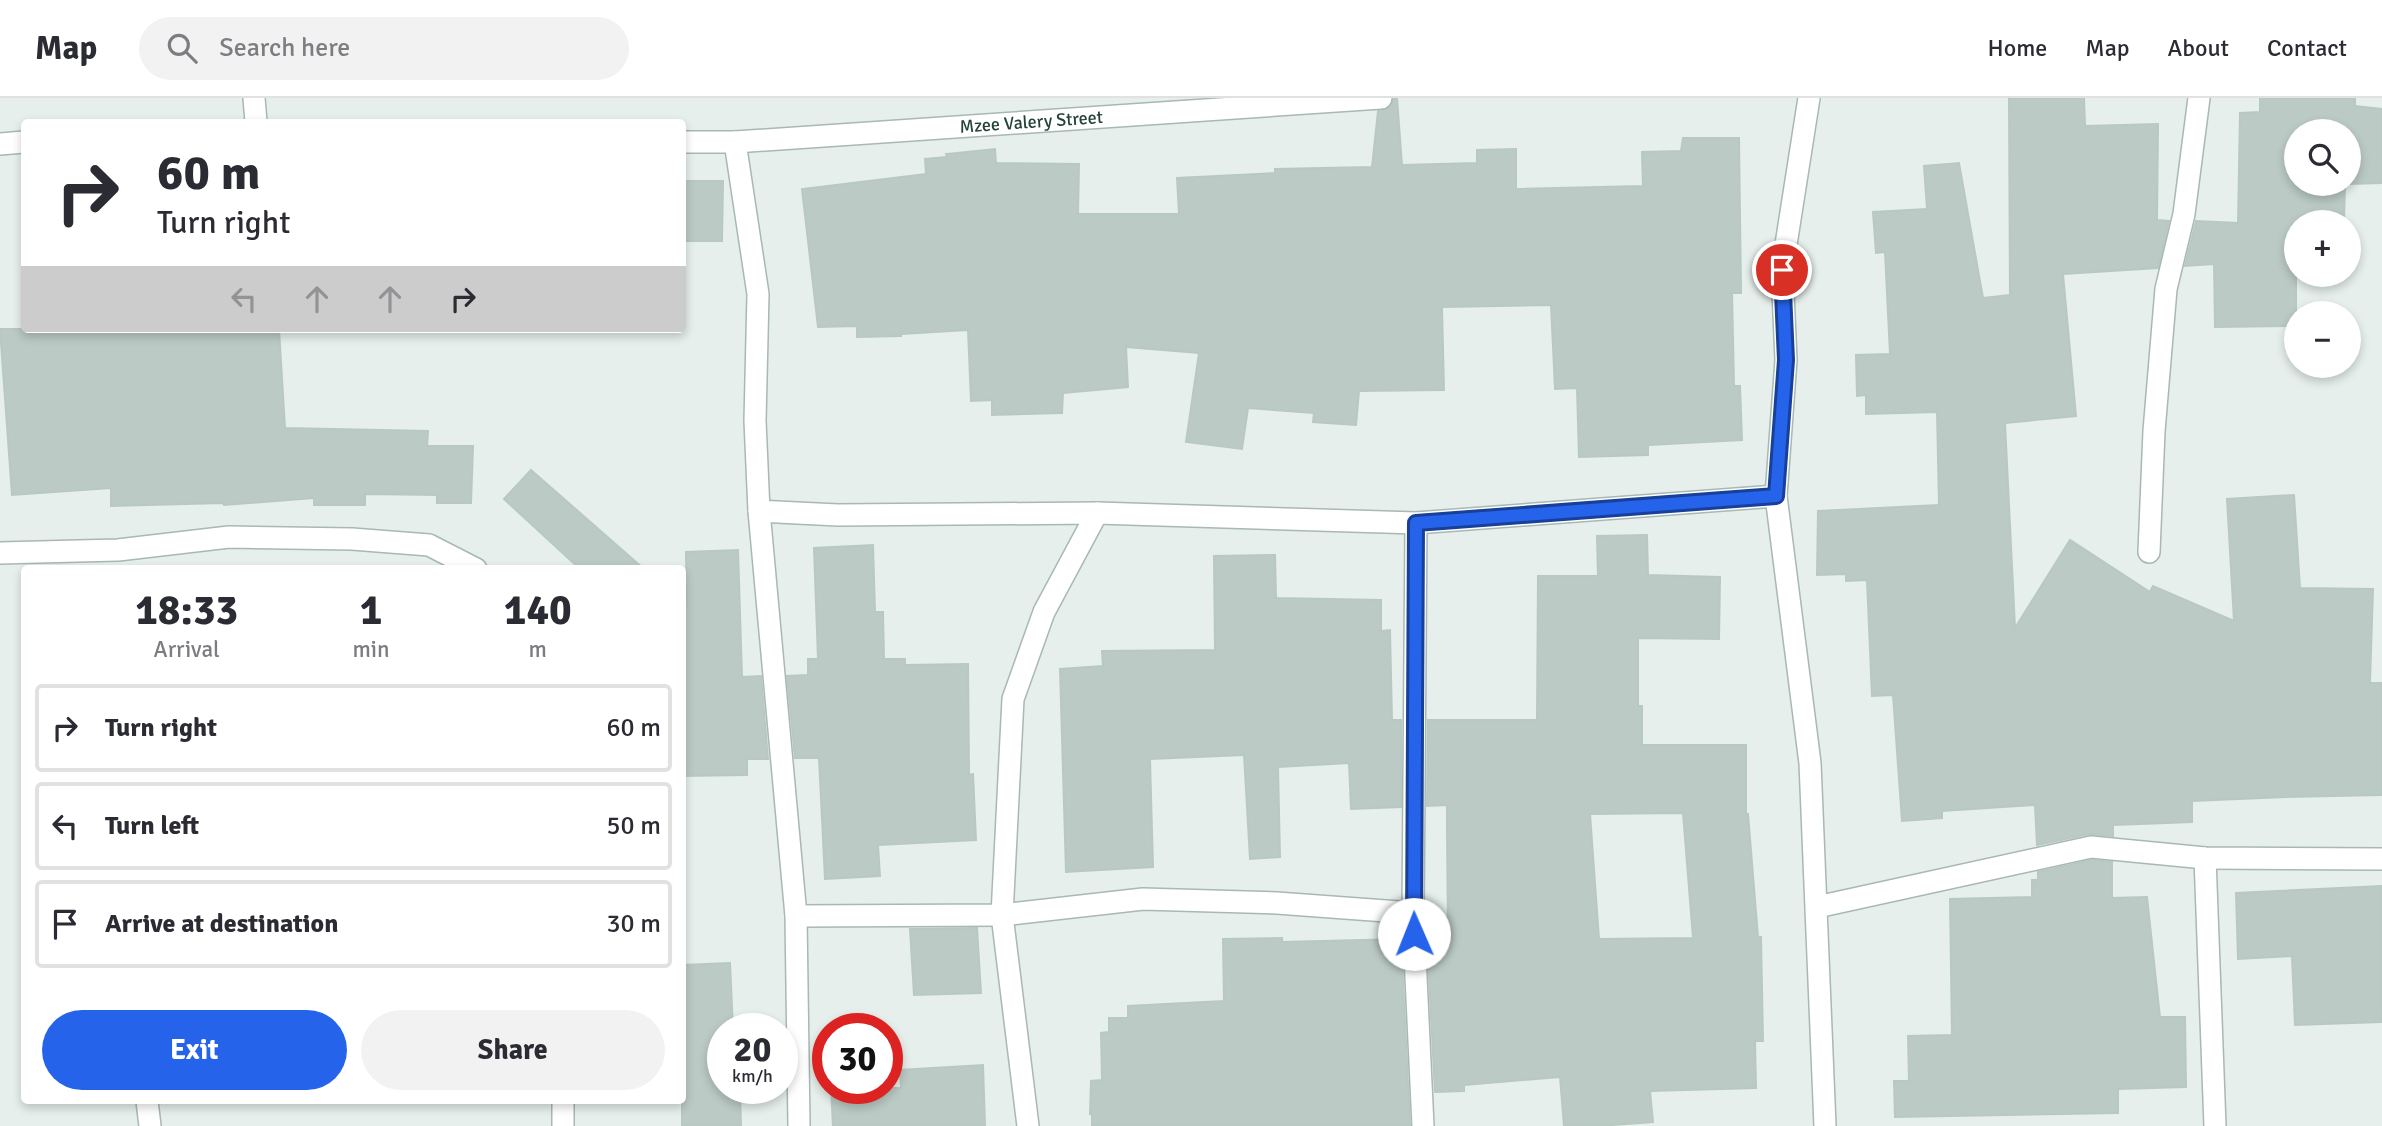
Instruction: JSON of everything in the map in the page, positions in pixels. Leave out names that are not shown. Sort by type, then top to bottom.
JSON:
[{"type":"street","points":[[254,98],[256,119]]},
{"type":"street","name":"Mzee Valery Street","points":[[686,142],[735,142],[1381,98]]},
{"type":"street","points":[[1809,98],[1782,270],[1786,360],[1776,496],[1810,763],[1825,1126]]},
{"type":"street","points":[[2149,552],[2154,431],[2166,289],[2184,214],[2199,98]]},
{"type":"street","points":[[0,144],[21,142]]},
{"type":"street","points":[[735,142],[758,294],[755,421],[759,511],[796,916],[799,1126]]},
{"type":"street","points":[[759,511],[838,515],[1097,513],[1416,523],[1776,496]]},
{"type":"street","points":[[1028,1126],[1002,915],[1013,699],[1044,612],[1097,513]]},
{"type":"street","points":[[1416,523],[1413,913],[1423,1126]]},
{"type":"street","points":[[0,554],[118,559],[229,537],[352,539],[429,545],[468,565]]},
{"type":"street","points":[[1817,907],[2091,847],[2205,858],[2382,859]]},
{"type":"street","points":[[2205,858],[2215,1126]]},
{"type":"street","points":[[796,916],[1002,915],[1143,899],[1277,903],[1413,913]]},
{"type":"street","points":[[148,1104],[150,1126]]},
{"type":"street","points":[[562,1126],[563,1104]]},
{"type":"building","points":[[1394,98],[1397,98],[1402,165],[1477,163],[1477,150],[1516,149],[1516,189],[1643,186],[1642,152],[1681,151],[1683,138],[1739,138],[1741,293],[1732,293],[1734,386],[1740,386],[1742,440],[1648,445],[1648,455],[1579,457],[1577,388],[1555,389],[1551,305],[1442,307],[1444,390],[1359,391],[1356,425],[1313,422],[1314,413],[1248,408],[1242,449],[1186,442],[1199,353],[1126,347],[1128,387],[1063,393],[1062,413],[992,415],[992,400],[971,401],[968,330],[857,337],[857,326],[818,327],[802,189],[926,174],[925,159],[995,149],[996,163],[1079,164],[1078,214],[1179,214],[1177,178],[1275,173],[1275,169],[1372,167],[1378,111],[1389,108]]},
{"type":"building","points":[[2009,98],[2084,98],[2085,126],[2158,124],[2157,220],[2169,221],[2158,268],[2063,274],[2076,416],[2005,423],[2015,628],[2070,540],[2150,592],[2153,586],[2234,621],[2227,499],[2294,495],[2300,588],[2373,589],[2370,683],[2382,683],[2382,795],[2192,801],[2192,822],[2113,825],[2113,836],[2089,834],[2037,845],[2035,805],[1942,811],[1942,818],[1902,821],[1893,695],[1872,696],[1867,580],[1846,581],[1846,574],[1817,575],[1818,511],[1939,505],[1937,412],[1866,414],[1866,395],[1857,396],[1856,355],[1890,354],[1885,252],[1876,253],[1873,212],[1927,209],[1924,166],[1959,163],[1983,298],[2010,295]]},
{"type":"building","points":[[2260,98],[2355,98],[2355,106],[2382,109],[2382,183],[2361,184],[2361,119],[2284,119],[2284,196],[2345,196],[2344,210],[2284,210],[2284,287],[2296,287],[2296,301],[2284,301],[2284,326],[2215,327],[2214,264],[2185,266],[2196,221],[2238,223],[2240,113],[2260,112]]},
{"type":"building","points":[[686,181],[723,181],[722,241],[686,241]]},
{"type":"building","points":[[0,329],[21,329],[21,333],[279,333],[285,428],[428,431],[427,446],[473,446],[471,503],[437,503],[437,495],[365,494],[365,505],[314,505],[314,498],[224,505],[111,506],[111,488],[12,495]]},
{"type":"building","points":[[531,470],[639,565],[576,565],[504,499]]},
{"type":"building","points":[[1647,535],[1648,575],[1720,577],[1719,639],[1638,638],[1638,706],[1642,706],[1642,745],[1746,745],[1746,814],[1758,937],[1761,937],[1763,1041],[1755,1041],[1756,1088],[1650,1091],[1653,1122],[1564,1126],[1560,1077],[1464,1085],[1464,1091],[1435,1092],[1427,938],[1448,938],[1447,805],[1427,806],[1428,720],[1537,720],[1538,576],[1598,576],[1597,536]],"holes":[[[1683,813],[1693,938],[1599,939],[1590,814]]]},
{"type":"building","points":[[873,545],[875,612],[883,612],[884,659],[905,659],[905,665],[968,664],[969,775],[973,774],[976,840],[878,845],[880,876],[825,879],[819,758],[795,758],[787,676],[808,675],[808,659],[818,659],[814,548]]},
{"type":"building","points":[[738,550],[742,677],[761,676],[768,759],[747,759],[747,775],[686,776],[686,552]]},
{"type":"building","points":[[1275,555],[1276,598],[1381,600],[1381,631],[1390,630],[1392,720],[1401,720],[1401,807],[1351,809],[1349,763],[1278,767],[1280,857],[1250,859],[1244,755],[1150,759],[1153,867],[1066,872],[1060,669],[1103,666],[1102,651],[1215,650],[1214,556]]},
{"type":"building","points":[[2092,860],[2112,862],[2112,898],[2147,897],[2160,1017],[2185,1017],[2186,1087],[2118,1089],[2118,1113],[1895,1117],[1894,1081],[1909,1081],[1908,1036],[1952,1035],[1950,899],[2032,897],[2032,880],[2038,880],[2038,872]]},
{"type":"building","points":[[2381,886],[2382,1022],[2295,1025],[2292,956],[2238,959],[2236,893]]},
{"type":"building","points":[[977,928],[981,993],[914,995],[910,929]]},
{"type":"building","points":[[1282,938],[1282,942],[1401,939],[1410,1126],[1092,1126],[1091,1081],[1102,1080],[1101,1033],[1109,1032],[1109,1018],[1128,1018],[1128,1006],[1224,1001],[1223,939]]},
{"type":"building","points":[[730,963],[732,1013],[707,1013],[707,1104],[740,1104],[741,1126],[682,1126],[682,1104],[686,1104],[686,965]]},
{"type":"building","points":[[983,1065],[985,1126],[833,1126],[832,1104],[903,1104],[903,1070]]},
{"type":"route","points":[[1414,934],[1416,523],[1776,496],[1786,360],[1782,270]]}]
